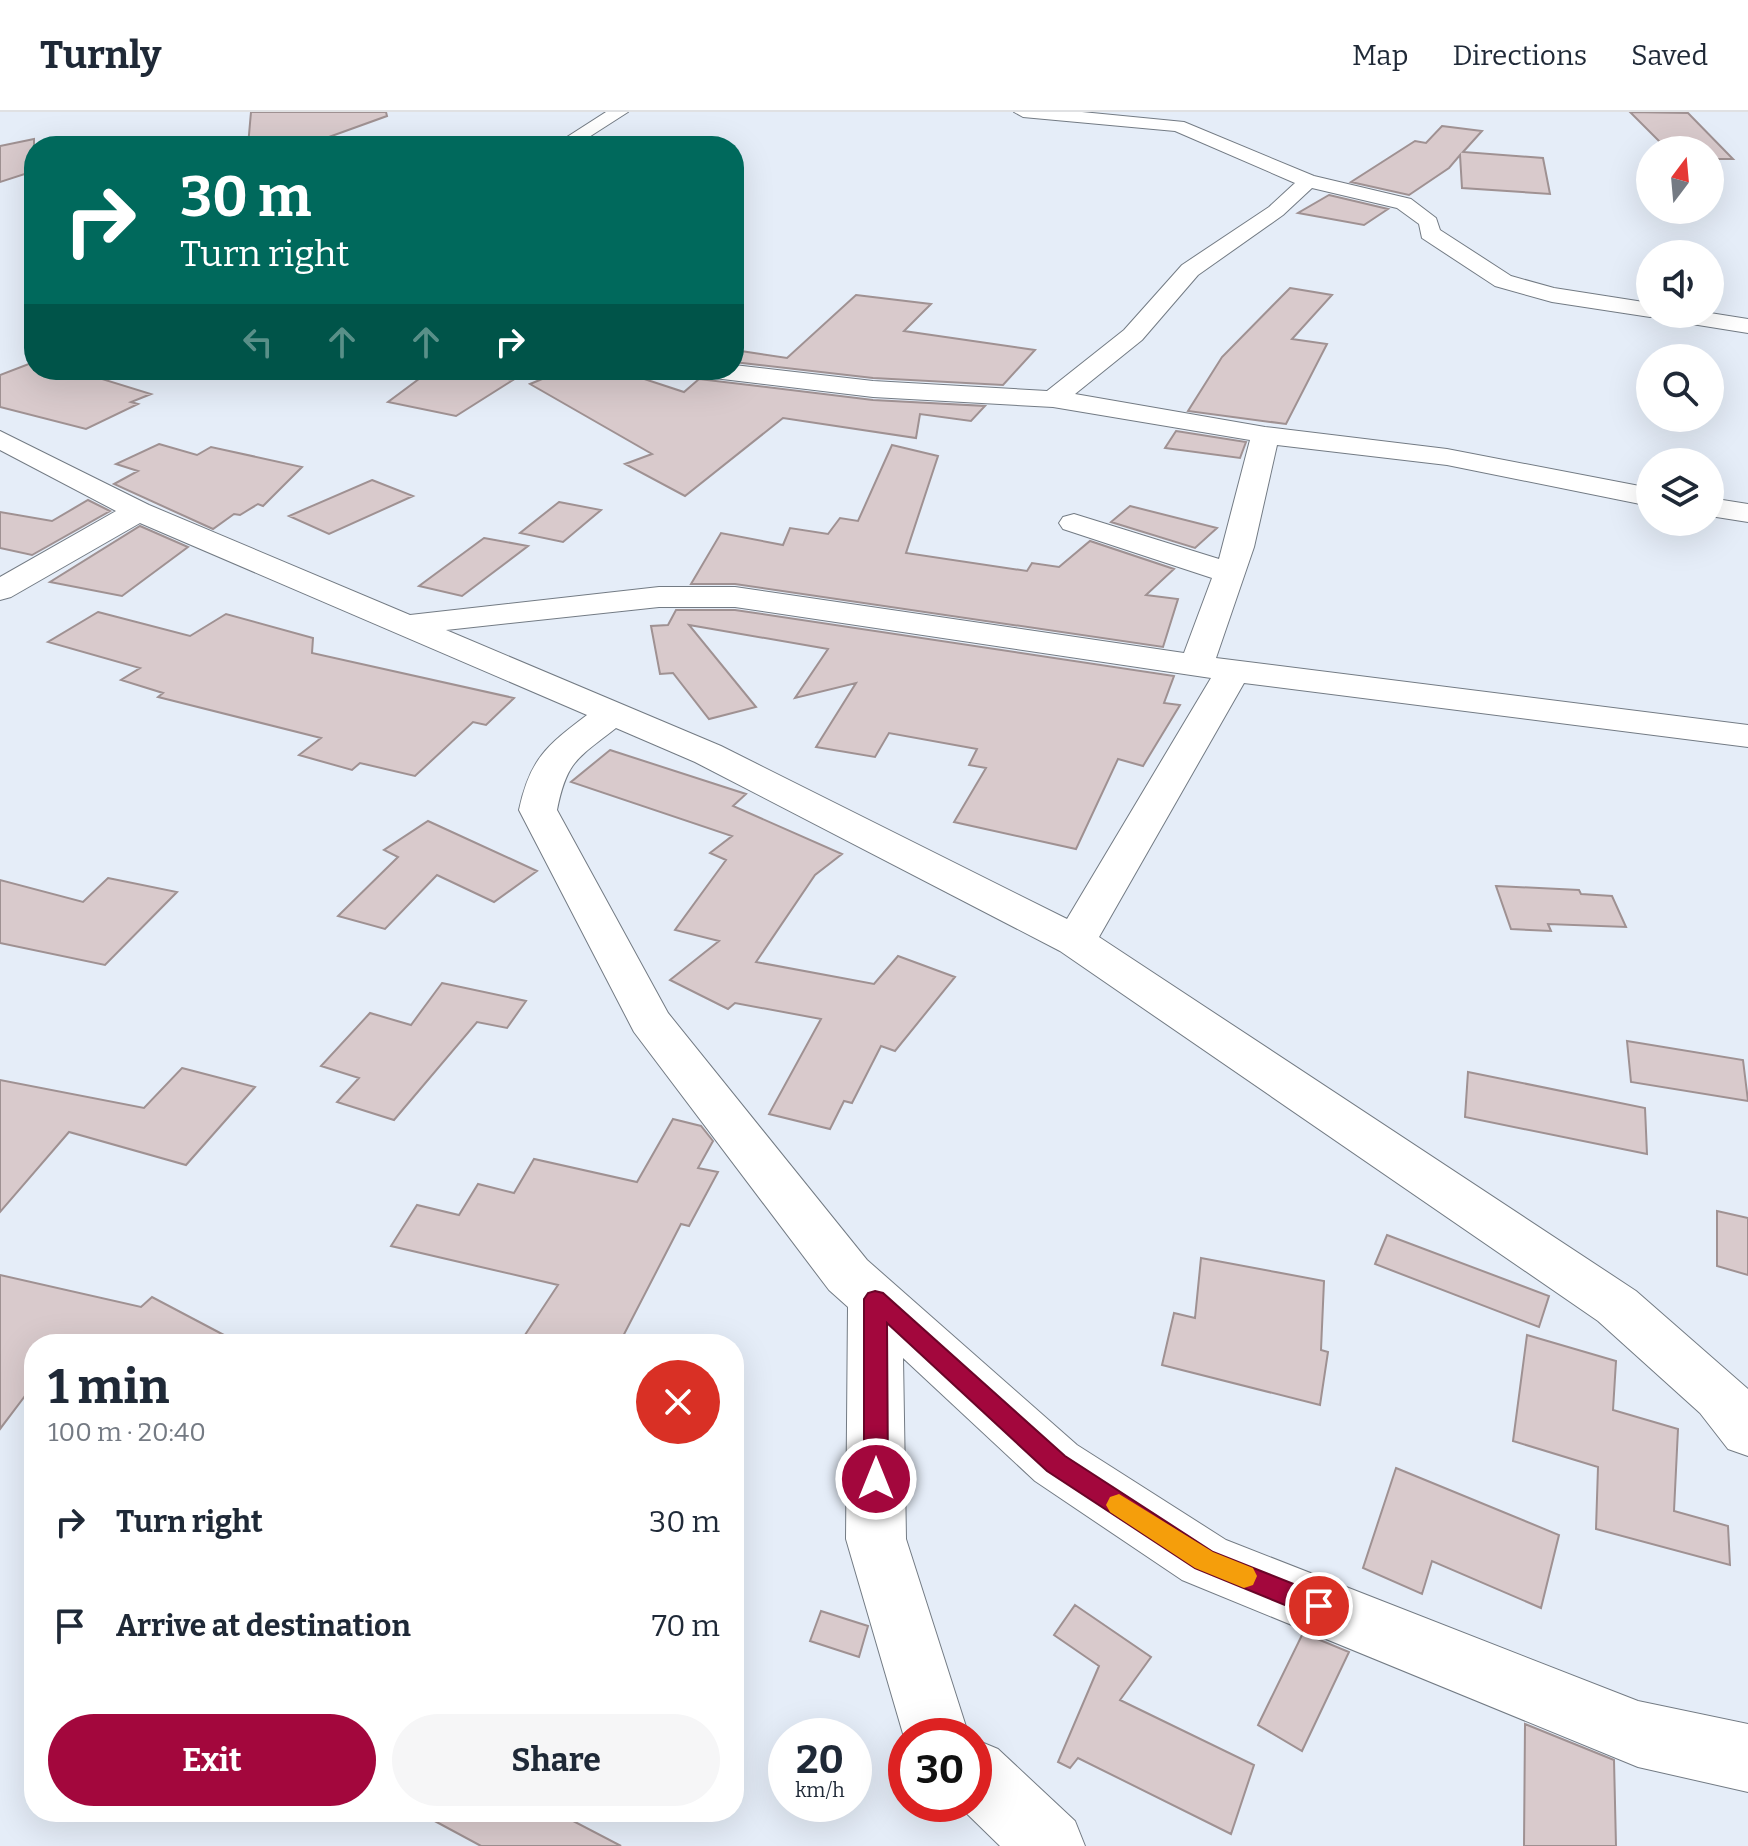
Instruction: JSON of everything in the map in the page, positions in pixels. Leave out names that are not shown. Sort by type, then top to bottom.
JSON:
[{"type":"street","points":[[579,136],[619,112]]},
{"type":"street","points":[[1023,112],[1178,126],[1308,181],[1404,203],[1429,222],[1430,233],[1503,281],[1552,295],[1636,308]]},
{"type":"street","points":[[1053,399],[1133,335],[1190,270],[1276,211],[1308,181]]},
{"type":"street","points":[[1724,322],[1748,326]]},
{"type":"street","points":[[744,374],[873,389],[1053,399],[1115,407],[1265,435],[1414,451],[1636,494]]},
{"type":"street","points":[[1196,666],[1239,547],[1265,435]]},
{"type":"street","points":[[0,439],[138,511],[708,754],[1075,941],[1617,1306],[1720,1396],[1748,1431]]},
{"type":"street","points":[[1724,509],[1748,513]]},
{"type":"street","points":[[0,590],[138,511]]},
{"type":"street","points":[[1074,523],[1230,573]]},
{"type":"street","points":[[410,625],[659,597],[735,597],[1196,666],[1748,736]]},
{"type":"street","points":[[1075,941],[1233,671]]},
{"type":"street","points":[[614,712],[567,748],[545,775],[538,810],[650,1021],[848,1275],[1056,1463],[1204,1560],[1638,1734],[1748,1758]]},
{"type":"street","points":[[875,1299],[876,1539],[931,1718]]},
{"type":"street","points":[[992,1790],[1050,1846]]},
{"type":"building","points":[[251,112],[386,112],[387,116],[332,136],[249,136]]},
{"type":"building","points":[[1630,112],[1688,113],[1710,136],[1654,136]]},
{"type":"building","points":[[1442,126],[1482,131],[1463,152],[1543,158],[1550,194],[1462,188],[1460,155],[1449,168],[1409,195],[1351,182],[1415,141],[1426,143]]},
{"type":"building","points":[[24,141],[24,174],[0,182],[0,146]]},
{"type":"building","points":[[1724,150],[1733,159],[1724,159]]},
{"type":"building","points":[[1329,195],[1388,209],[1364,225],[1298,213]]},
{"type":"building","points":[[1290,288],[1332,295],[1292,339],[1327,344],[1286,424],[1188,411],[1222,357]]},
{"type":"building","points":[[856,295],[931,304],[904,331],[1035,350],[1003,385],[873,378],[744,363],[744,352],[787,358]]},
{"type":"building","points":[[24,366],[24,380],[106,380],[151,394],[131,402],[138,404],[86,429],[0,407],[0,375]]},
{"type":"building","points":[[418,380],[513,380],[456,416],[388,402]]},
{"type":"building","points":[[540,380],[647,380],[684,392],[698,380],[707,380],[873,400],[985,406],[971,421],[920,414],[916,438],[783,418],[685,496],[625,464],[652,454],[530,384]]},
{"type":"building","points":[[1176,431],[1246,442],[1240,458],[1165,448]]},
{"type":"building","points":[[159,444],[197,455],[211,447],[302,467],[263,506],[258,504],[240,515],[234,514],[213,529],[114,484],[138,471],[116,464]]},
{"type":"building","points":[[892,445],[938,456],[906,553],[1027,571],[1032,563],[1059,567],[1090,541],[1174,569],[1146,595],[1178,599],[1163,647],[735,584],[691,584],[721,533],[783,545],[790,528],[828,534],[840,518],[858,521]]},
{"type":"building","points":[[372,480],[413,496],[329,534],[289,516]]},
{"type":"building","points":[[88,500],[110,511],[32,555],[0,548],[0,512],[52,521]]},
{"type":"building","points":[[559,502],[601,510],[563,542],[520,533]]},
{"type":"building","points":[[1130,506],[1217,528],[1195,548],[1111,522]]},
{"type":"building","points":[[140,526],[188,547],[122,596],[50,582]]},
{"type":"building","points":[[484,538],[528,546],[462,596],[419,586]]},
{"type":"building","points":[[676,610],[735,610],[1174,676],[1164,703],[1180,705],[1143,766],[1118,759],[1076,849],[954,822],[986,768],[969,765],[977,749],[889,733],[875,757],[816,747],[856,683],[795,698],[828,649],[689,625],[756,707],[709,719],[673,673],[660,674],[651,626],[668,625]]},
{"type":"building","points":[[98,612],[190,636],[226,614],[313,638],[312,653],[514,698],[486,725],[473,722],[415,776],[360,763],[352,770],[299,755],[321,738],[158,697],[163,693],[121,680],[140,668],[48,642]]},
{"type":"building","points":[[610,750],[746,794],[733,806],[842,854],[815,875],[756,962],[874,984],[898,956],[955,977],[895,1051],[881,1046],[852,1103],[844,1101],[830,1129],[769,1114],[821,1019],[735,1003],[728,1009],[670,980],[719,941],[675,930],[726,860],[710,853],[732,836],[571,782]]},
{"type":"building","points":[[428,821],[537,871],[494,902],[437,875],[385,929],[338,916],[398,857],[384,850]]},
{"type":"building","points":[[108,878],[177,892],[105,965],[0,943],[0,880],[83,902]]},
{"type":"building","points":[[1496,886],[1579,890],[1581,894],[1612,896],[1626,927],[1548,924],[1551,931],[1511,929]]},
{"type":"building","points":[[442,983],[526,1001],[507,1028],[477,1022],[394,1120],[337,1102],[359,1078],[321,1066],[370,1013],[411,1025]]},
{"type":"building","points":[[1627,1041],[1743,1060],[1748,1101],[1631,1082]]},
{"type":"building","points":[[182,1068],[255,1087],[186,1165],[69,1132],[0,1212],[0,1080],[144,1108]]},
{"type":"building","points":[[1468,1072],[1645,1108],[1647,1154],[1465,1117]]},
{"type":"building","points":[[673,1119],[701,1126],[713,1141],[698,1168],[718,1172],[689,1226],[681,1224],[624,1334],[526,1334],[558,1285],[391,1246],[417,1205],[459,1215],[478,1184],[514,1193],[534,1159],[637,1182]]},
{"type":"building","points":[[1717,1211],[1748,1218],[1748,1275],[1717,1266]]},
{"type":"building","points":[[1387,1235],[1549,1296],[1539,1327],[1375,1264]]},
{"type":"building","points":[[1201,1258],[1324,1281],[1321,1350],[1328,1352],[1320,1405],[1162,1365],[1174,1313],[1195,1318]]},
{"type":"building","points":[[0,1275],[141,1307],[152,1297],[222,1334],[24,1334],[24,1397],[0,1429]]},
{"type":"building","points":[[1527,1335],[1616,1361],[1613,1410],[1678,1429],[1674,1511],[1728,1526],[1730,1565],[1596,1529],[1598,1467],[1513,1441]]},
{"type":"building","points":[[1396,1468],[1559,1535],[1541,1608],[1432,1561],[1422,1594],[1363,1568]]},
{"type":"building","points":[[1075,1605],[1151,1657],[1120,1700],[1254,1765],[1231,1834],[1078,1758],[1070,1768],[1058,1762],[1099,1666],[1054,1635]]},
{"type":"building","points":[[821,1611],[868,1626],[859,1657],[810,1641]]},
{"type":"building","points":[[1303,1633],[1349,1652],[1302,1751],[1258,1725]]},
{"type":"building","points":[[1525,1724],[1614,1760],[1616,1846],[1524,1846]]},
{"type":"building","points":[[437,1822],[575,1822],[621,1846],[481,1846]]},
{"type":"slow traffic","points":[[1119,1505],[1204,1560],[1244,1576]]},
{"type":"route","points":[[876,1479],[875,1299],[1056,1463],[1204,1560],[1319,1606]]}]
